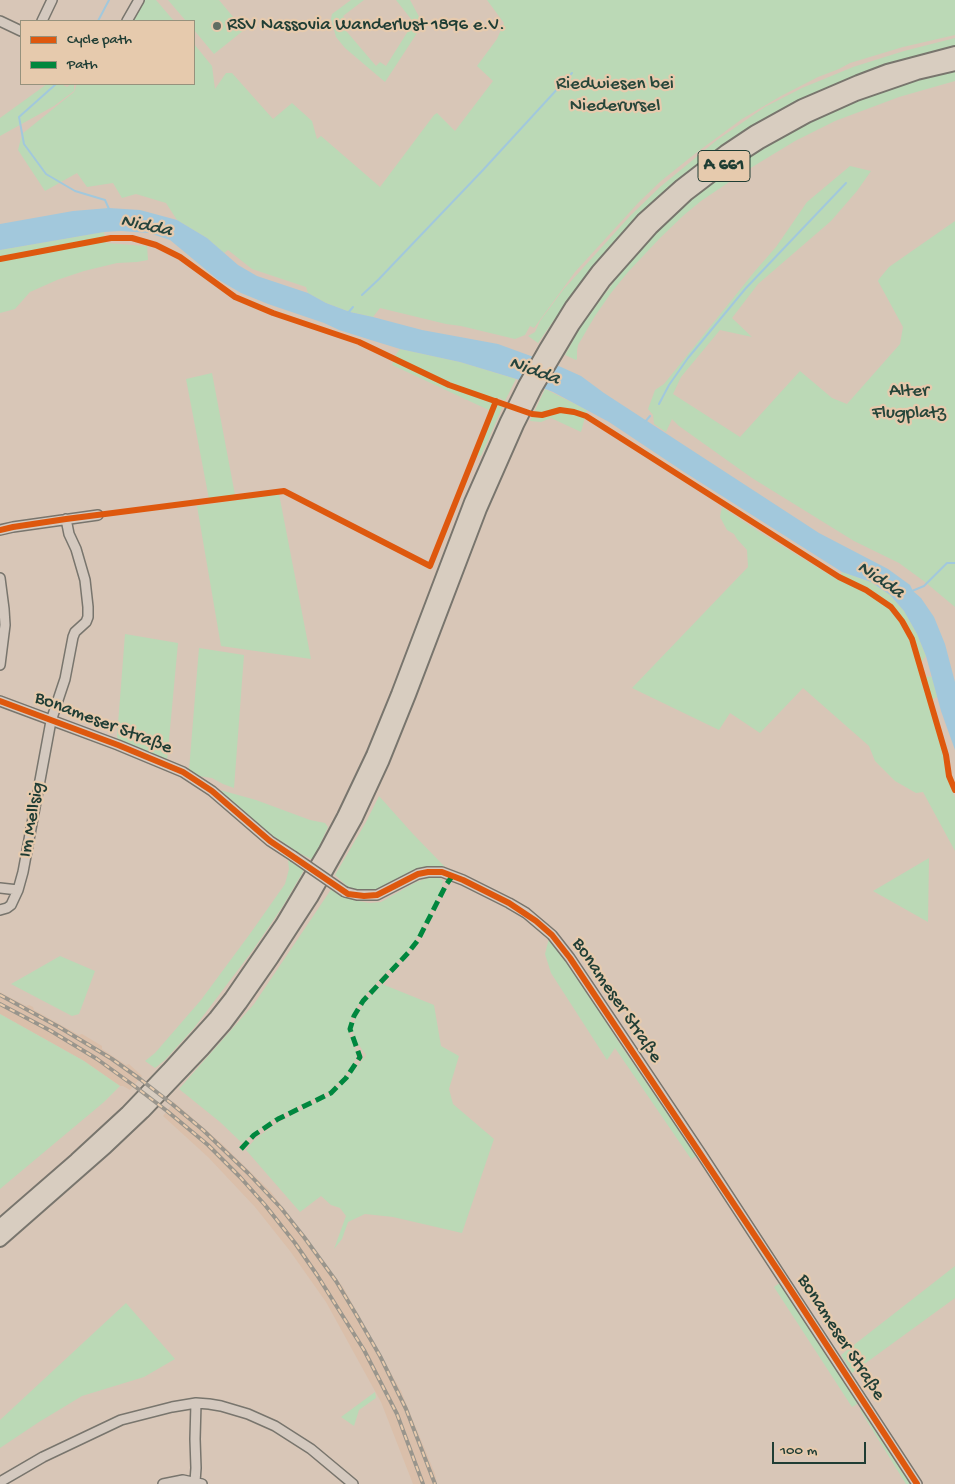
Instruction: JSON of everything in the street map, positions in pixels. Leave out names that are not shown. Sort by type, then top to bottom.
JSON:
[{"type":"highway","name":"A 661","points":[[0,1226],[127,1113],[188,1049],[231,998],[298,899],[340,825],[373,755],[471,502],[492,454],[582,292],[615,251],[643,220],[681,186],[725,152],[780,118],[826,95],[887,71],[955,53]]},
{"type":"highway","name":"A 661","points":[[550,352],[623,258],[687,194],[722,167],[760,142],[831,104],[907,76],[955,64]]},
{"type":"highway","name":"A 661","points":[[0,1240],[143,1112],[203,1049],[240,1004],[311,898],[356,818],[382,762],[480,509],[517,425],[530,387]]},
{"type":"street","points":[[42,20],[52,0]]},
{"type":"street","points":[[128,20],[140,0]]},
{"type":"street","points":[[0,21],[20,31]]},
{"type":"street","points":[[0,530],[98,514]]},
{"type":"street","name":"Im Mellsig","points":[[0,910],[11,905],[18,890],[28,847],[51,721],[66,679],[73,637],[88,617],[85,580],[76,549],[69,534],[66,519]]},
{"type":"street","points":[[0,578],[4,638],[0,665]]},
{"type":"street","name":"Bonameser Straße","points":[[0,701],[157,761],[188,775],[212,790],[270,841],[345,892],[357,895],[377,895],[418,874],[442,872],[509,902],[526,913],[552,936],[570,958],[702,1155],[917,1484]]},
{"type":"street","points":[[0,888],[18,890]]},
{"type":"street","points":[[0,1482],[43,1457],[121,1420],[196,1403],[221,1406],[248,1414],[275,1426],[311,1449],[353,1484]]},
{"type":"street","points":[[164,1484],[183,1480],[198,1483],[195,1439],[196,1403]]},
{"type":"shaded area","points":[[0,992],[26,1006],[33,1007],[34,1010],[79,1035],[82,1034],[102,1046],[102,1049],[126,1065],[129,1064],[142,1076],[130,1090],[120,1086],[84,1061],[0,1014]]},
{"type":"shaded area","points":[[174,1102],[221,1143],[271,1192],[343,1287],[401,1391],[435,1474],[437,1484],[413,1484],[381,1402],[326,1302],[290,1251],[255,1207],[208,1157],[163,1116]]},
{"type":"green space","points":[[142,0],[156,0],[173,20],[130,20]]},
{"type":"green space","name":"RSV Nassovia Wanderlust 1896 e.V.","points":[[168,0],[219,0],[244,30],[214,54],[195,31],[195,20],[185,20]]},
{"type":"green space","points":[[351,0],[364,0],[343,16],[347,22],[342,26],[376,66],[380,62],[386,66],[410,28],[406,24],[411,19],[396,0],[410,0],[423,24],[385,82],[345,48],[336,37],[331,19],[332,14]]},
{"type":"green space","name":"Riedwiesen bei Niederursel","points":[[487,0],[955,0],[955,35],[903,47],[850,63],[818,77],[742,119],[696,153],[661,181],[639,202],[575,272],[534,328],[530,326],[525,335],[515,339],[380,308],[373,317],[350,312],[326,303],[308,293],[306,287],[252,269],[228,250],[224,253],[207,238],[177,220],[166,203],[136,194],[122,198],[113,183],[87,187],[77,173],[45,191],[18,150],[22,134],[74,92],[77,85],[195,85],[195,45],[212,66],[215,89],[226,73],[232,73],[273,119],[292,103],[312,121],[317,139],[321,136],[380,187],[434,115],[437,113],[455,131],[493,81],[477,66],[497,39],[504,23]]},
{"type":"green space","points":[[955,38],[955,46],[875,68],[814,93],[790,104],[727,142],[681,177],[632,222],[585,276],[538,343],[528,336],[535,332],[540,321],[563,290],[630,216],[660,187],[717,140],[765,107],[802,88],[853,67]]},
{"type":"green space","points":[[955,71],[955,81],[899,97],[835,121],[795,141],[701,201],[660,238],[611,293],[578,345],[577,359],[565,355],[581,326],[628,263],[691,200],[733,167],[787,134],[834,110],[918,80]]},
{"type":"green space","points":[[46,85],[63,85],[67,87],[74,85],[74,91],[54,106],[0,136],[0,118]]},
{"type":"green space","name":"Alter Flugplatz","points":[[850,166],[871,171],[857,191],[831,221],[758,284],[732,318],[752,337],[720,330],[681,377],[673,394],[740,437],[800,371],[832,398],[847,404],[900,344],[903,327],[878,281],[879,279],[889,267],[955,221],[955,607],[899,563],[854,541],[752,478],[672,419],[666,432],[654,424],[653,415],[648,409],[655,390],[664,384],[776,247],[807,202]]},
{"type":"green space","points":[[104,232],[106,243],[147,246],[148,260],[117,263],[57,280],[30,292],[15,309],[0,313],[0,250]]},
{"type":"green space","points":[[400,349],[460,362],[516,379],[505,401],[500,398],[494,400],[494,404],[503,406],[481,456],[477,455],[493,412],[392,365]]},
{"type":"green space","points":[[212,373],[235,495],[209,499],[186,379]]},
{"type":"green space","points":[[545,389],[587,410],[581,432],[551,418],[541,422],[530,421]]},
{"type":"green space","points":[[279,494],[311,659],[221,646],[197,506]]},
{"type":"green space","points":[[722,507],[838,580],[842,572],[871,582],[890,595],[904,611],[917,634],[926,656],[918,667],[921,676],[932,677],[937,697],[928,702],[945,756],[945,768],[955,798],[955,851],[923,792],[916,793],[895,781],[875,761],[869,746],[803,688],[760,733],[730,713],[719,730],[632,688],[748,567],[747,550],[734,534],[727,530],[720,517]]},
{"type":"green space","points":[[125,634],[178,643],[167,761],[120,743],[117,737]]},
{"type":"green space","points":[[199,648],[244,655],[234,788],[212,778],[198,776],[189,770]]},
{"type":"green space","points":[[220,790],[256,800],[310,820],[325,823],[328,827],[313,860],[269,833]]},
{"type":"green space","points":[[379,796],[445,867],[422,868],[405,875],[388,887],[367,891],[349,888],[335,875]]},
{"type":"green space","points":[[929,858],[928,922],[873,891]]},
{"type":"green space","points":[[288,860],[304,870],[283,906],[253,950],[194,1028],[165,1060],[155,1068],[145,1061],[155,1053],[201,1000],[252,931],[285,884],[289,869]]},
{"type":"green space","points":[[428,878],[443,880],[440,894],[407,952],[361,1000],[353,1014],[348,1028],[356,1051],[356,1059],[345,1076],[330,1091],[277,1117],[242,1143],[220,1122],[179,1089],[254,1004],[332,888],[353,900],[369,903],[381,902],[416,882]]},
{"type":"green space","points":[[549,938],[588,993],[618,1041],[696,1156],[691,1159],[615,1048],[607,1060],[551,973],[545,954]]},
{"type":"green space","points":[[60,956],[95,971],[79,1014],[72,1016],[11,984]]},
{"type":"green space","points":[[382,984],[434,1005],[441,1046],[459,1056],[449,1089],[453,1104],[494,1139],[462,1233],[393,1217],[365,1214],[348,1222],[342,1239],[334,1249],[346,1216],[340,1208],[331,1205],[321,1196],[300,1212],[246,1150],[255,1139],[279,1122],[330,1095],[358,1066],[366,1055],[356,1041],[352,1029],[364,1003]]},
{"type":"green space","points":[[0,1014],[84,1061],[120,1086],[104,1102],[0,1189]]},
{"type":"green space","points":[[955,1266],[955,1298],[852,1373],[841,1355]]},
{"type":"green space","points":[[781,1282],[859,1403],[852,1407],[774,1287]]},
{"type":"green space","points":[[126,1303],[175,1359],[144,1377],[82,1396],[0,1448],[0,1420]]},
{"type":"green space","points":[[375,1392],[376,1398],[359,1410],[354,1426],[341,1417]]},
{"type":"green space","points":[[863,1408],[911,1484],[906,1484],[860,1410]]},
{"type":"water","name":"Nidda","points":[[109,208],[140,210],[177,220],[207,238],[238,265],[257,276],[308,293],[326,303],[350,312],[422,330],[498,344],[581,376],[604,393],[819,533],[888,569],[910,585],[913,591],[921,598],[934,617],[945,644],[955,682],[955,750],[941,711],[926,656],[917,634],[904,611],[890,595],[871,582],[842,572],[609,422],[553,392],[460,362],[400,349],[374,341],[268,304],[241,293],[217,279],[170,240],[149,233],[104,232],[0,250],[0,224],[73,211]]},
{"type":"waterway","points":[[99,20],[109,0]]},
{"type":"waterway","points":[[362,295],[483,170],[572,73]]},
{"type":"waterway","points":[[55,85],[19,117],[24,144],[46,174],[75,191],[105,200],[109,209]]},
{"type":"waterway","points":[[659,404],[669,385],[688,358],[746,288],[846,183]]},
{"type":"waterway","points":[[348,313],[353,307]]},
{"type":"waterway","points":[[645,422],[650,416]]},
{"type":"waterway","name":"Nidda","points":[[912,591],[924,586],[947,563],[955,563]]},
{"type":"railway","points":[[0,995],[59,1027],[112,1059],[140,1079],[203,1130],[281,1208],[336,1281],[380,1356],[406,1409],[435,1484]]},
{"type":"railway","points":[[0,1004],[51,1031],[97,1059],[133,1085],[208,1145],[265,1205],[317,1275],[364,1350],[397,1414],[423,1484]]},
{"type":"marked path","points":[[241,1149],[254,1135],[278,1119],[331,1093],[346,1078],[360,1057],[350,1029],[354,1016],[363,1001],[418,940],[453,875]]},
{"type":"cycle path","points":[[0,259],[111,238],[132,238],[156,245],[180,257],[235,297],[273,313],[359,342],[449,385],[532,414],[542,415],[560,410],[586,416],[839,577],[866,590],[891,607],[902,621],[912,639],[946,755],[949,776],[955,790]]},
{"type":"cycle path","points":[[0,530],[66,519],[284,491],[430,566],[496,401]]},
{"type":"cycle path","points":[[0,701],[118,745],[183,772],[212,791],[270,841],[348,894],[377,895],[418,874],[442,872],[463,880],[509,903],[536,921],[552,935],[570,958],[783,1278],[917,1484]]},
{"type":"place","name":"RSV Nassovia Wanderlust 1896 e.V.","points":[[217,26]]}]
